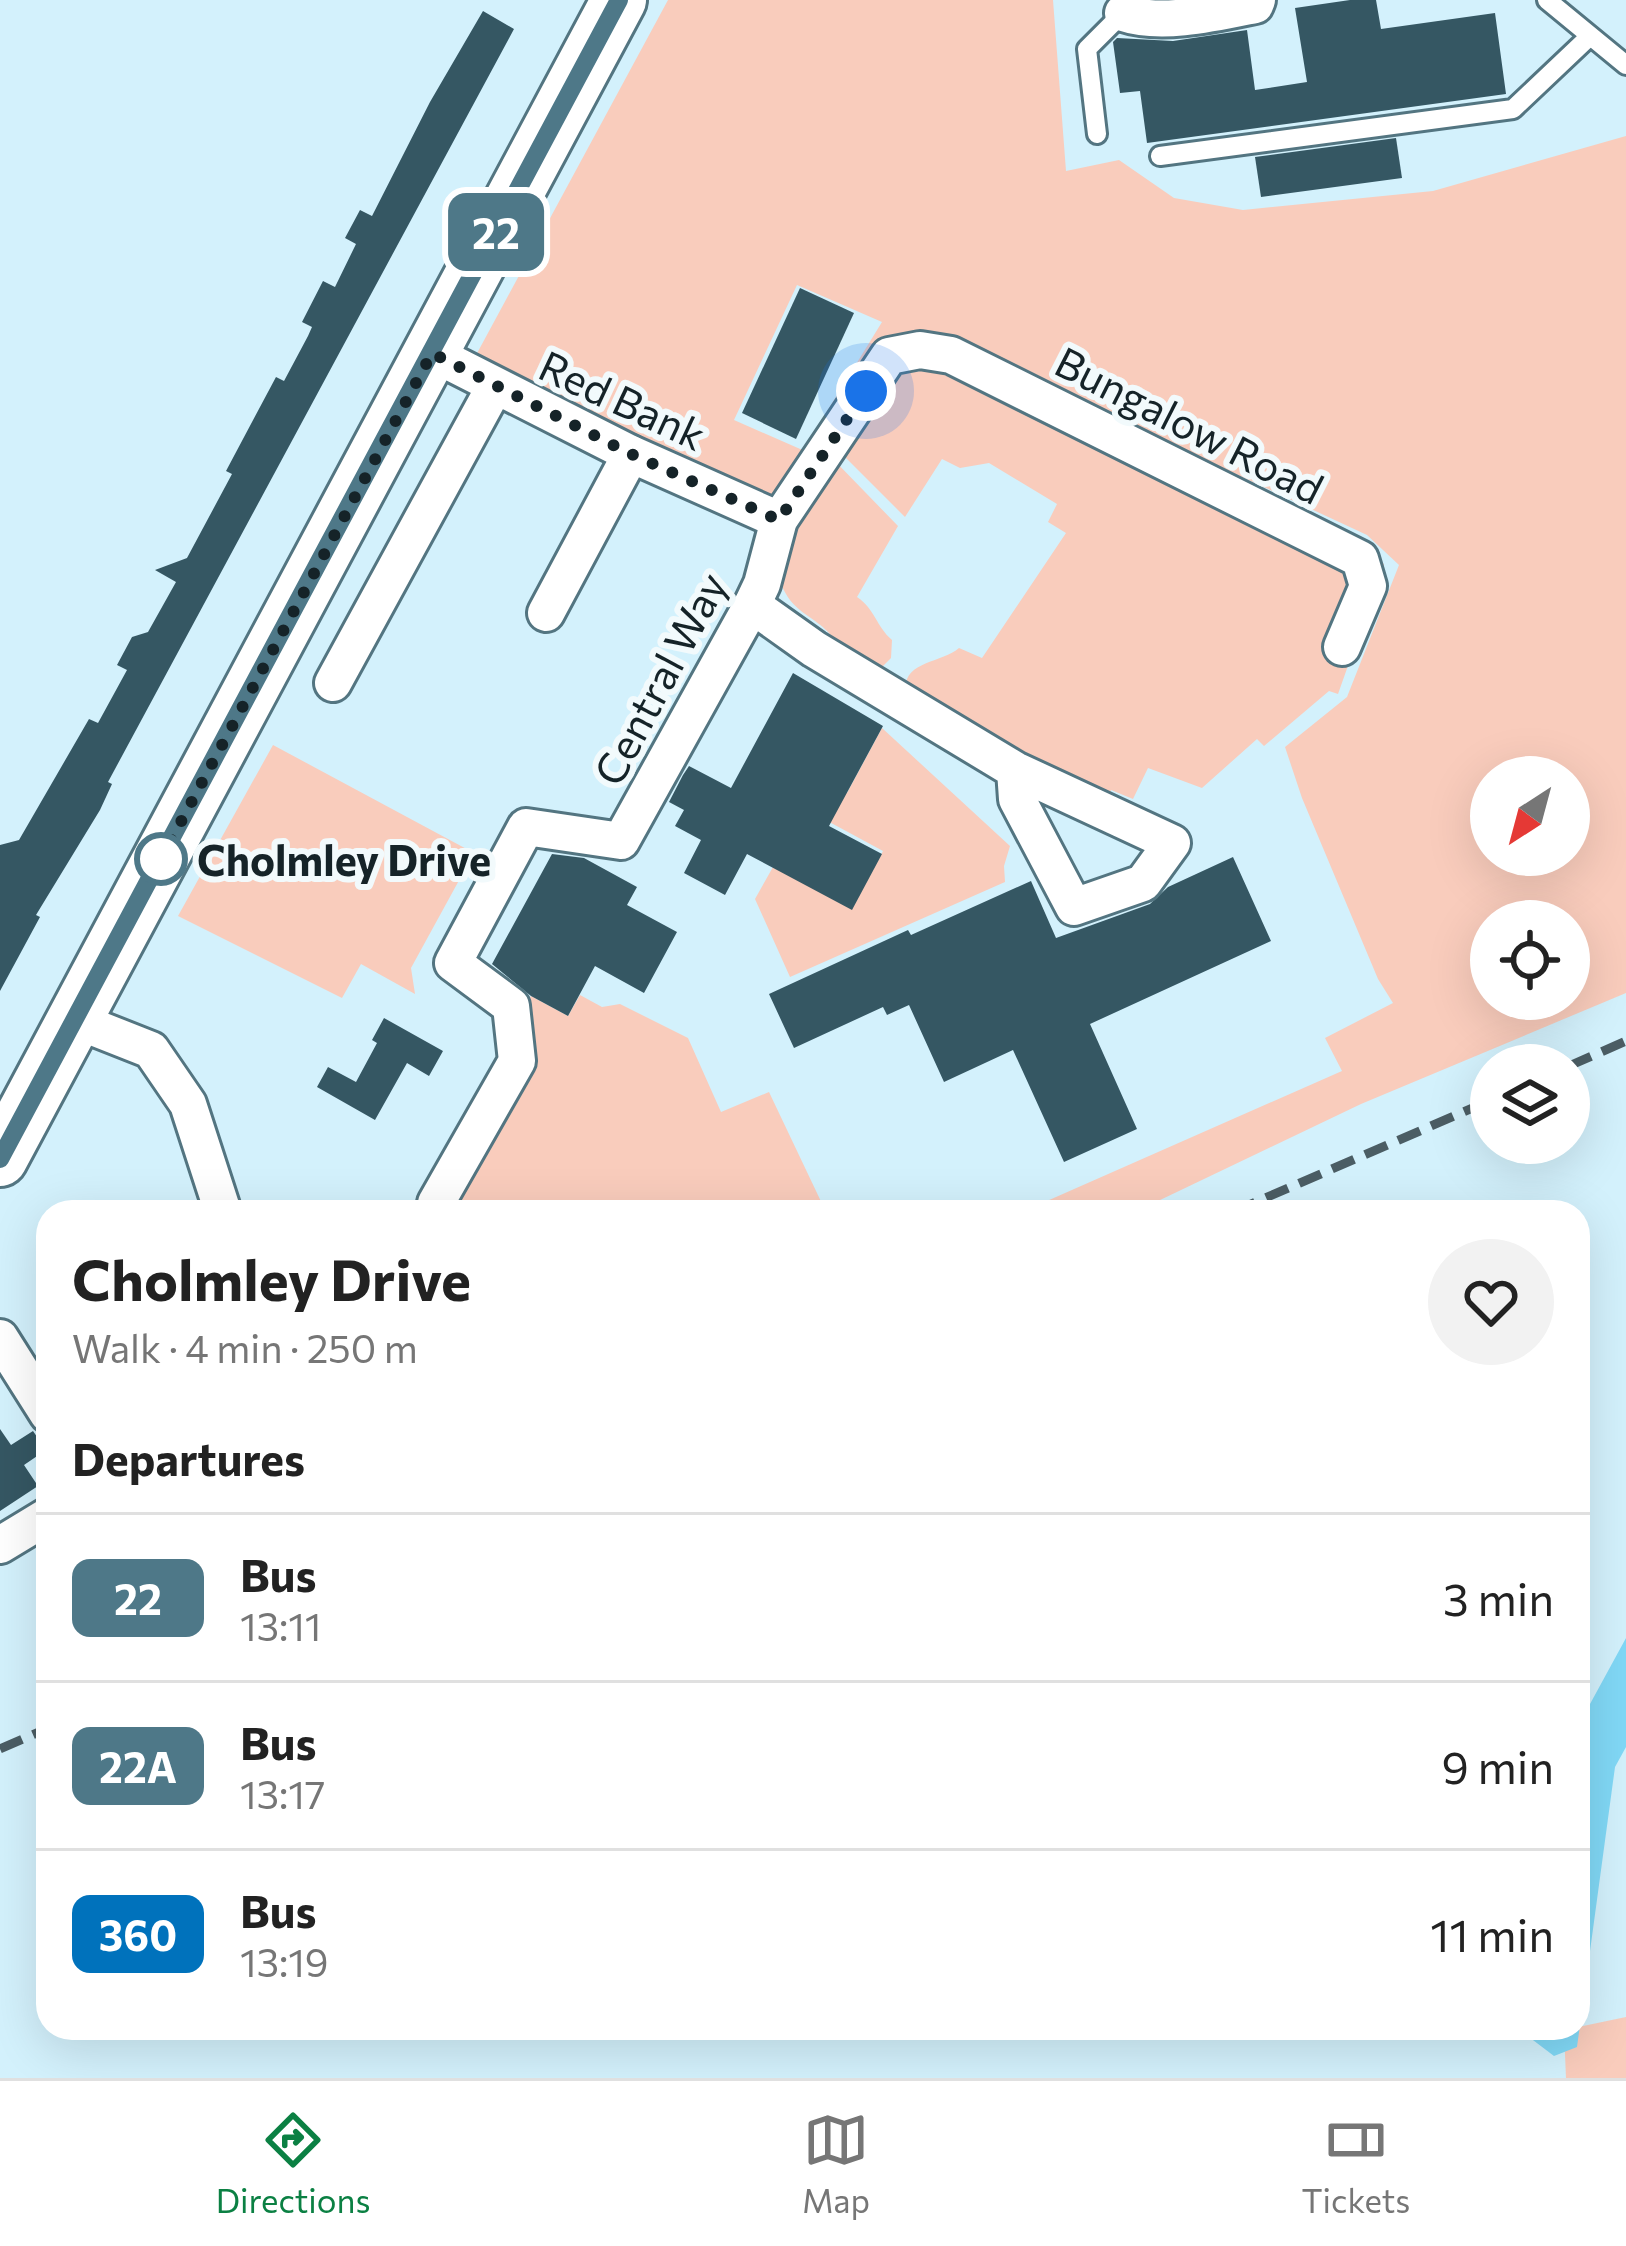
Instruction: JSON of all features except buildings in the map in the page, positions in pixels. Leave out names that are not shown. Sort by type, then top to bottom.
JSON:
[{"type":"main road","points":[[0,1159],[619,0]]},
{"type":"street","points":[[1118,6],[1140,19],[1264,2]]},
{"type":"street","name":"Bungalow Road","points":[[889,356],[920,350],[951,355],[1360,559],[1368,586],[1342,647]]},
{"type":"street","name":"Red Bank","points":[[432,353],[631,454],[779,520]]},
{"type":"street","name":"Central Way","points":[[437,1200],[517,1061],[511,1006],[453,963],[526,827],[621,841],[752,605],[779,520],[889,356]]},
{"type":"street","points":[[333,682],[494,388]]},
{"type":"street","points":[[546,613],[631,454]]},
{"type":"street","points":[[752,605],[814,649],[1015,770]]},
{"type":"street","points":[[74,1020],[151,1050],[188,1104],[219,1200]]},
{"type":"street","points":[[0,1339],[36,1395]]},
{"type":"street","points":[[0,1545],[36,1523]]},
{"type":"lane","points":[[1547,0],[1626,65]]},
{"type":"lane","points":[[1096,134],[1087,49],[1118,6]]},
{"type":"lane","points":[[1160,156],[1513,109],[1589,37]]},
{"type":"shaded area","points":[[668,0],[1053,0],[1066,171],[1119,160],[1174,198],[1243,210],[1433,191],[1626,136],[1626,993],[1590,1008],[1590,900],[1470,900],[1470,1020],[1562,1020],[1504,1044],[1470,1044],[1470,1058],[1361,1104],[1160,1200],[1049,1200],[1342,1071],[1325,1038],[1393,1003],[1378,979],[1285,747],[1347,697],[1399,565],[1367,535],[943,338],[898,338],[823,439],[813,434],[882,322],[797,285],[734,420],[807,452],[777,495],[764,497],[475,357]]},
{"type":"shaded area","points":[[949,366],[1091,414],[1384,564],[1338,694],[1329,691],[1264,746],[1257,739],[1202,788],[1148,768],[1133,799],[1111,790],[1108,797],[907,699],[908,677],[922,665],[959,648],[982,658],[1066,533],[1048,522],[1057,504],[989,463],[960,468],[942,459],[905,517],[836,448],[897,375]]},
{"type":"shaded area","points":[[832,458],[898,526],[857,597],[892,640],[891,658],[882,667],[866,665],[846,651],[790,600],[779,576],[777,558],[789,522]]},
{"type":"shaded area","points":[[882,728],[1010,846],[1005,882],[790,977],[755,899],[773,867],[852,909],[883,851],[809,811],[810,774],[847,793]]},
{"type":"shaded area","points":[[273,745],[474,853],[411,968],[415,994],[361,964],[342,998],[178,916]]},
{"type":"shaded area","points":[[580,995],[602,1007],[620,1004],[688,1038],[721,1112],[769,1092],[820,1200],[445,1200],[510,1028],[531,996],[568,1016]]},
{"type":"shaded area","points":[[1626,2017],[1626,2078],[1566,2078],[1564,2040],[1590,2040],[1590,2025]]},
{"type":"water","points":[[1626,1638],[1626,1747],[1615,1767],[1590,1951],[1590,1704]]},
{"type":"water","points":[[1533,2040],[1578,2040],[1577,2047],[1554,2056]]},
{"type":"railway","points":[[1590,1057],[1626,1041]]},
{"type":"railway","points":[[1261,1200],[1470,1109]]},
{"type":"railway","points":[[0,1749],[36,1733]]},
{"type":"bus line","name":"22","points":[[0,1159],[619,0]]},
{"type":"place","name":"Cholmley Drive","points":[[161,859]]},
{"type":"route","points":[[161,859],[432,353],[631,454],[779,520],[866,391]]}]
